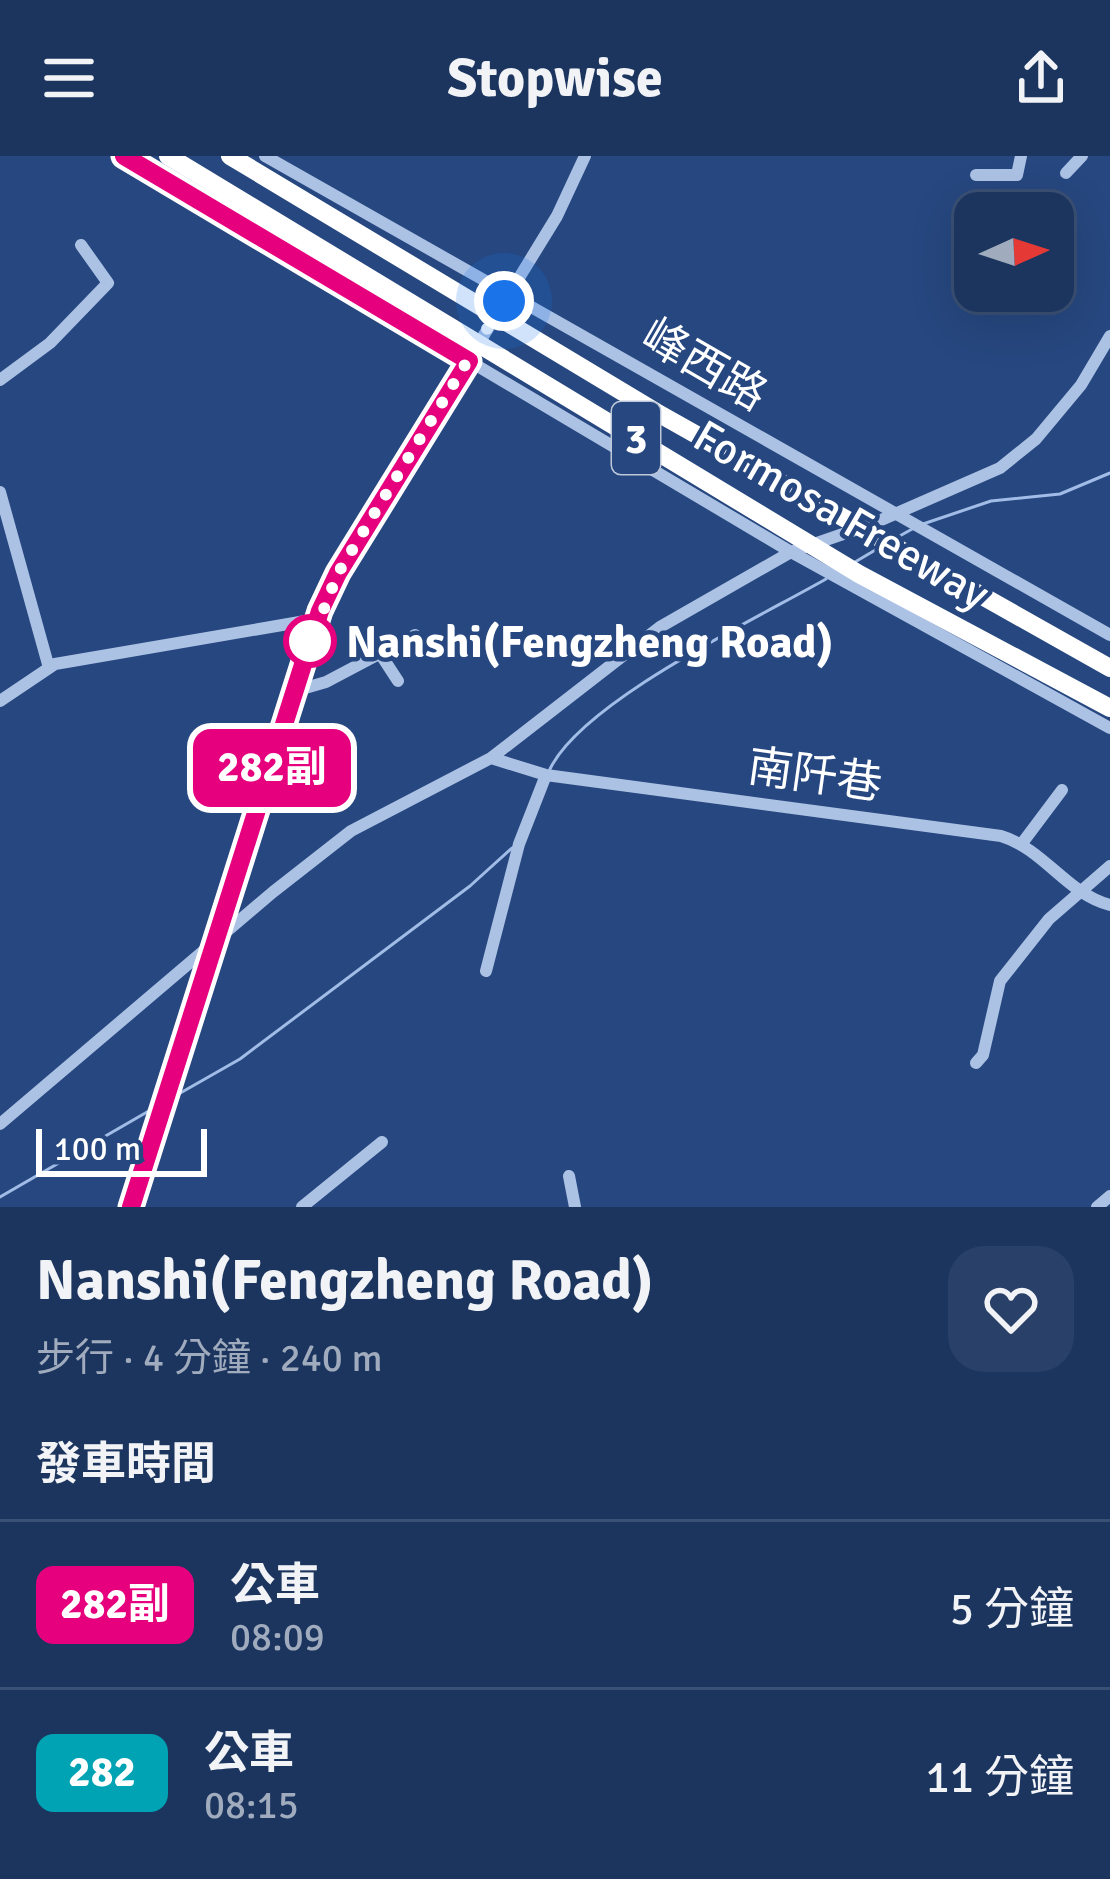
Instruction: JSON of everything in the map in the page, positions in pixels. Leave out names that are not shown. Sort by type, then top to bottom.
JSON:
[{"type":"highway","name":"Formosa Freeway","points":[[168,156],[859,574],[1110,708]]},
{"type":"highway","name":"Formosa Freeway","points":[[230,156],[656,412],[1110,668]]},
{"type":"street","points":[[124,156],[791,552],[1110,728]]},
{"type":"street","name":"峰西路","points":[[265,156],[1110,634]]},
{"type":"street","points":[[130,1207],[317,619],[338,573],[556,216],[585,156]]},
{"type":"street","points":[[976,175],[1017,175],[1021,156]]},
{"type":"street","points":[[1066,173],[1082,156]]},
{"type":"street","points":[[0,380],[50,343],[108,284],[81,244]]},
{"type":"street","points":[[0,1124],[351,831],[491,758],[660,627],[791,552],[1000,468],[1019,454],[1081,385],[1110,336]]},
{"type":"street","points":[[0,492],[49,668]]},
{"type":"street","points":[[0,700],[49,668],[317,619]]},
{"type":"street","points":[[295,692],[382,655],[415,635]]},
{"type":"street","points":[[382,655],[398,681]]},
{"type":"street","name":"南阡巷","points":[[491,758],[546,775],[1022,842]]},
{"type":"street","points":[[486,971],[519,844],[546,775]]},
{"type":"street","points":[[1061,790],[1022,842],[1083,893],[1110,905]]},
{"type":"street","points":[[976,1063],[1000,981],[1048,919],[1110,866]]},
{"type":"street","points":[[302,1207],[382,1142]]},
{"type":"street","points":[[569,1176],[575,1207]]},
{"type":"street","points":[[1097,1207],[1110,1196]]},
{"type":"waterway","points":[[923,524],[991,501],[1060,494],[1110,473]]},
{"type":"waterway","points":[[896,538],[914,528]]},
{"type":"waterway","points":[[855,562],[877,549]]},
{"type":"waterway","points":[[550,769],[568,743],[633,690],[826,579]]},
{"type":"waterway","points":[[168,1100],[240,1059],[470,886],[512,848]]},
{"type":"waterway","points":[[0,1197],[154,1108]]},
{"type":"bus line","name":"282副","points":[[124,156],[469,361],[338,573],[320,611],[131,1207]]},
{"type":"place","name":"Nanshi(Fengzheng Road)","points":[[310,641]]},
{"type":"route","points":[[310,641],[306,655],[338,573],[504,301]]}]
